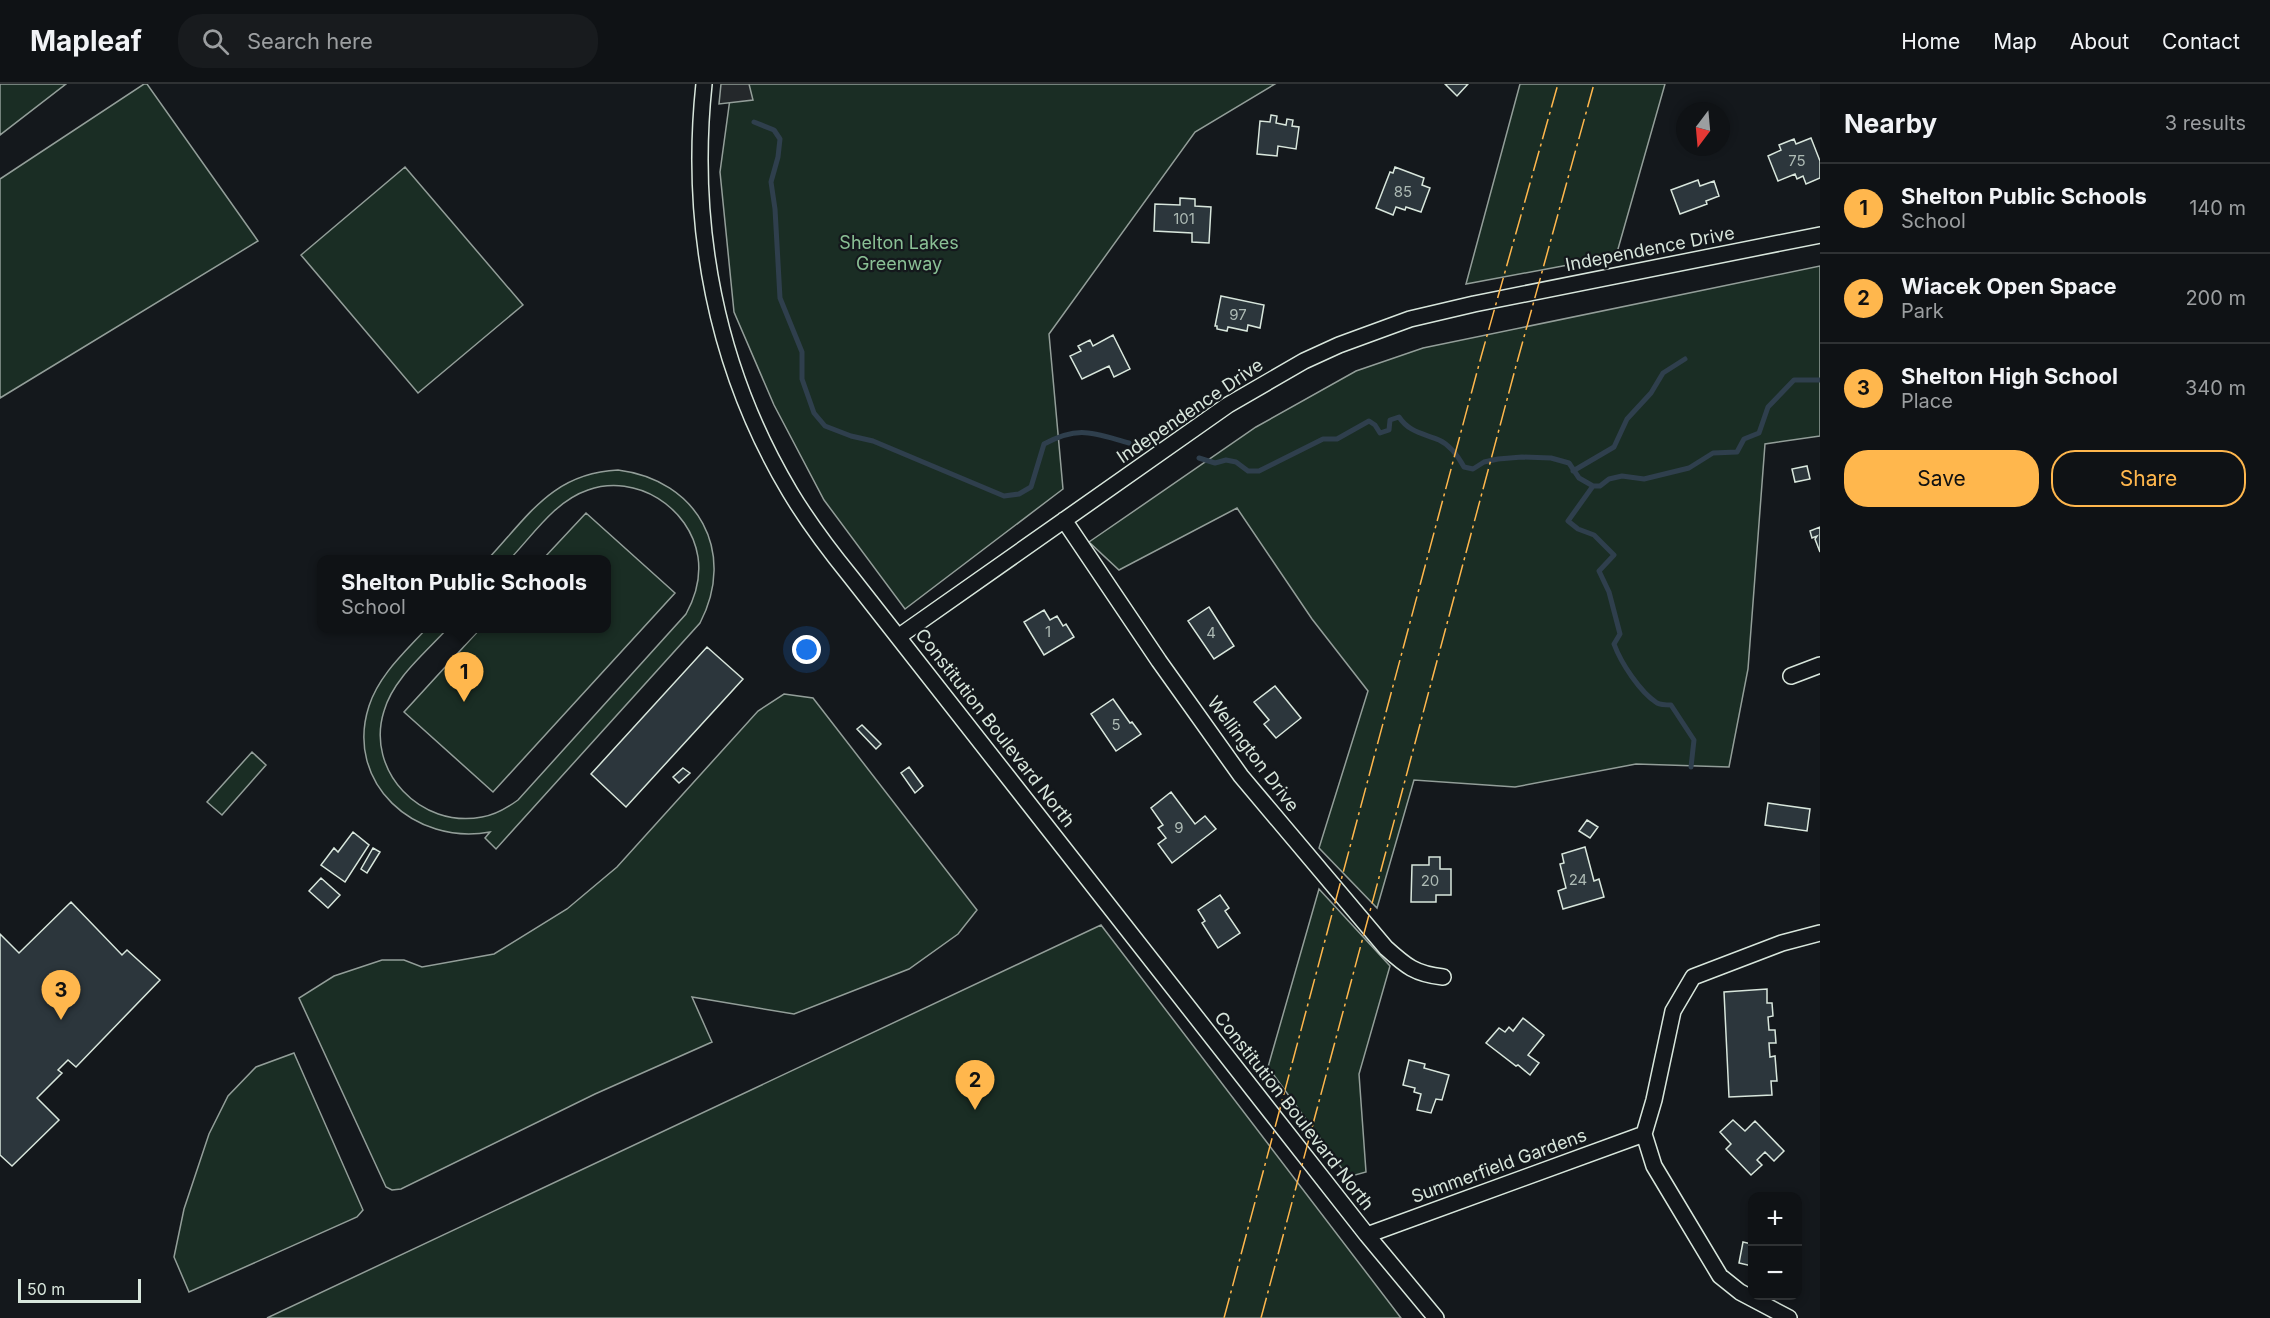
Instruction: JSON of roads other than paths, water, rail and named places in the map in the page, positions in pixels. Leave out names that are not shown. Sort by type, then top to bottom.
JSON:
[{"type":"street","name":"Constitution Boulevard North","points":[[705,84],[699,156],[702,221],[712,291],[732,368],[747,408],[790,493],[817,533],[1366,1235],[1436,1318]]},
{"type":"street","name":"Independence Drive","points":[[898,637],[1228,405],[1304,361],[1339,345],[1410,319],[1474,304],[1820,235]]},
{"type":"street","name":"Wellington Drive","points":[[1064,520],[1159,661],[1241,776],[1386,948],[1407,967],[1424,975],[1443,978]]},
{"type":"street","points":[[1791,676],[1820,665]]},
{"type":"street","points":[[1789,1318],[1740,1292],[1720,1276],[1654,1166],[1644,1134],[1654,1100],[1672,1011],[1693,977],[1782,943],[1820,933]]},
{"type":"street","name":"Summerfield Gardens","points":[[1366,1235],[1644,1134]]},
{"type":"waterway","points":[[754,122],[774,130],[780,139],[771,182],[775,209],[780,298],[802,352],[802,379],[814,413],[825,426],[873,441],[1004,496],[1019,494],[1031,487],[1044,444],[1056,438],[1067,434],[1086,433],[1129,443]]},
{"type":"waterway","points":[[1573,471],[1614,447],[1627,419],[1651,393],[1663,373],[1685,359]]},
{"type":"waterway","points":[[1199,458],[1215,463],[1226,460],[1236,462],[1248,471],[1259,471],[1323,439],[1337,439],[1369,421],[1380,433],[1389,430],[1390,420],[1399,417],[1412,429],[1447,445],[1464,467],[1473,469],[1484,462],[1498,459],[1551,458],[1569,463],[1579,478],[1593,486],[1600,486],[1609,479],[1622,476],[1644,479],[1689,468],[1713,453],[1737,452],[1744,439],[1759,433],[1768,407],[1794,380],[1820,380]]},
{"type":"waterway","points":[[1593,486],[1568,521],[1578,529],[1594,535],[1614,555],[1599,571],[1609,592],[1620,634],[1614,644],[1621,660],[1638,685],[1657,703],[1671,705],[1694,740],[1691,767]]},
{"type":"place","name":"Shelton Public Schools","points":[[464,702]]},
{"type":"place","name":"Shelton High School","points":[[61,1020]]},
{"type":"place","name":"Wiacek Open Space","points":[[975,1110]]},
{"type":"park label","name":"Shelton Lakes Greenway","points":[[899,253]]}]
